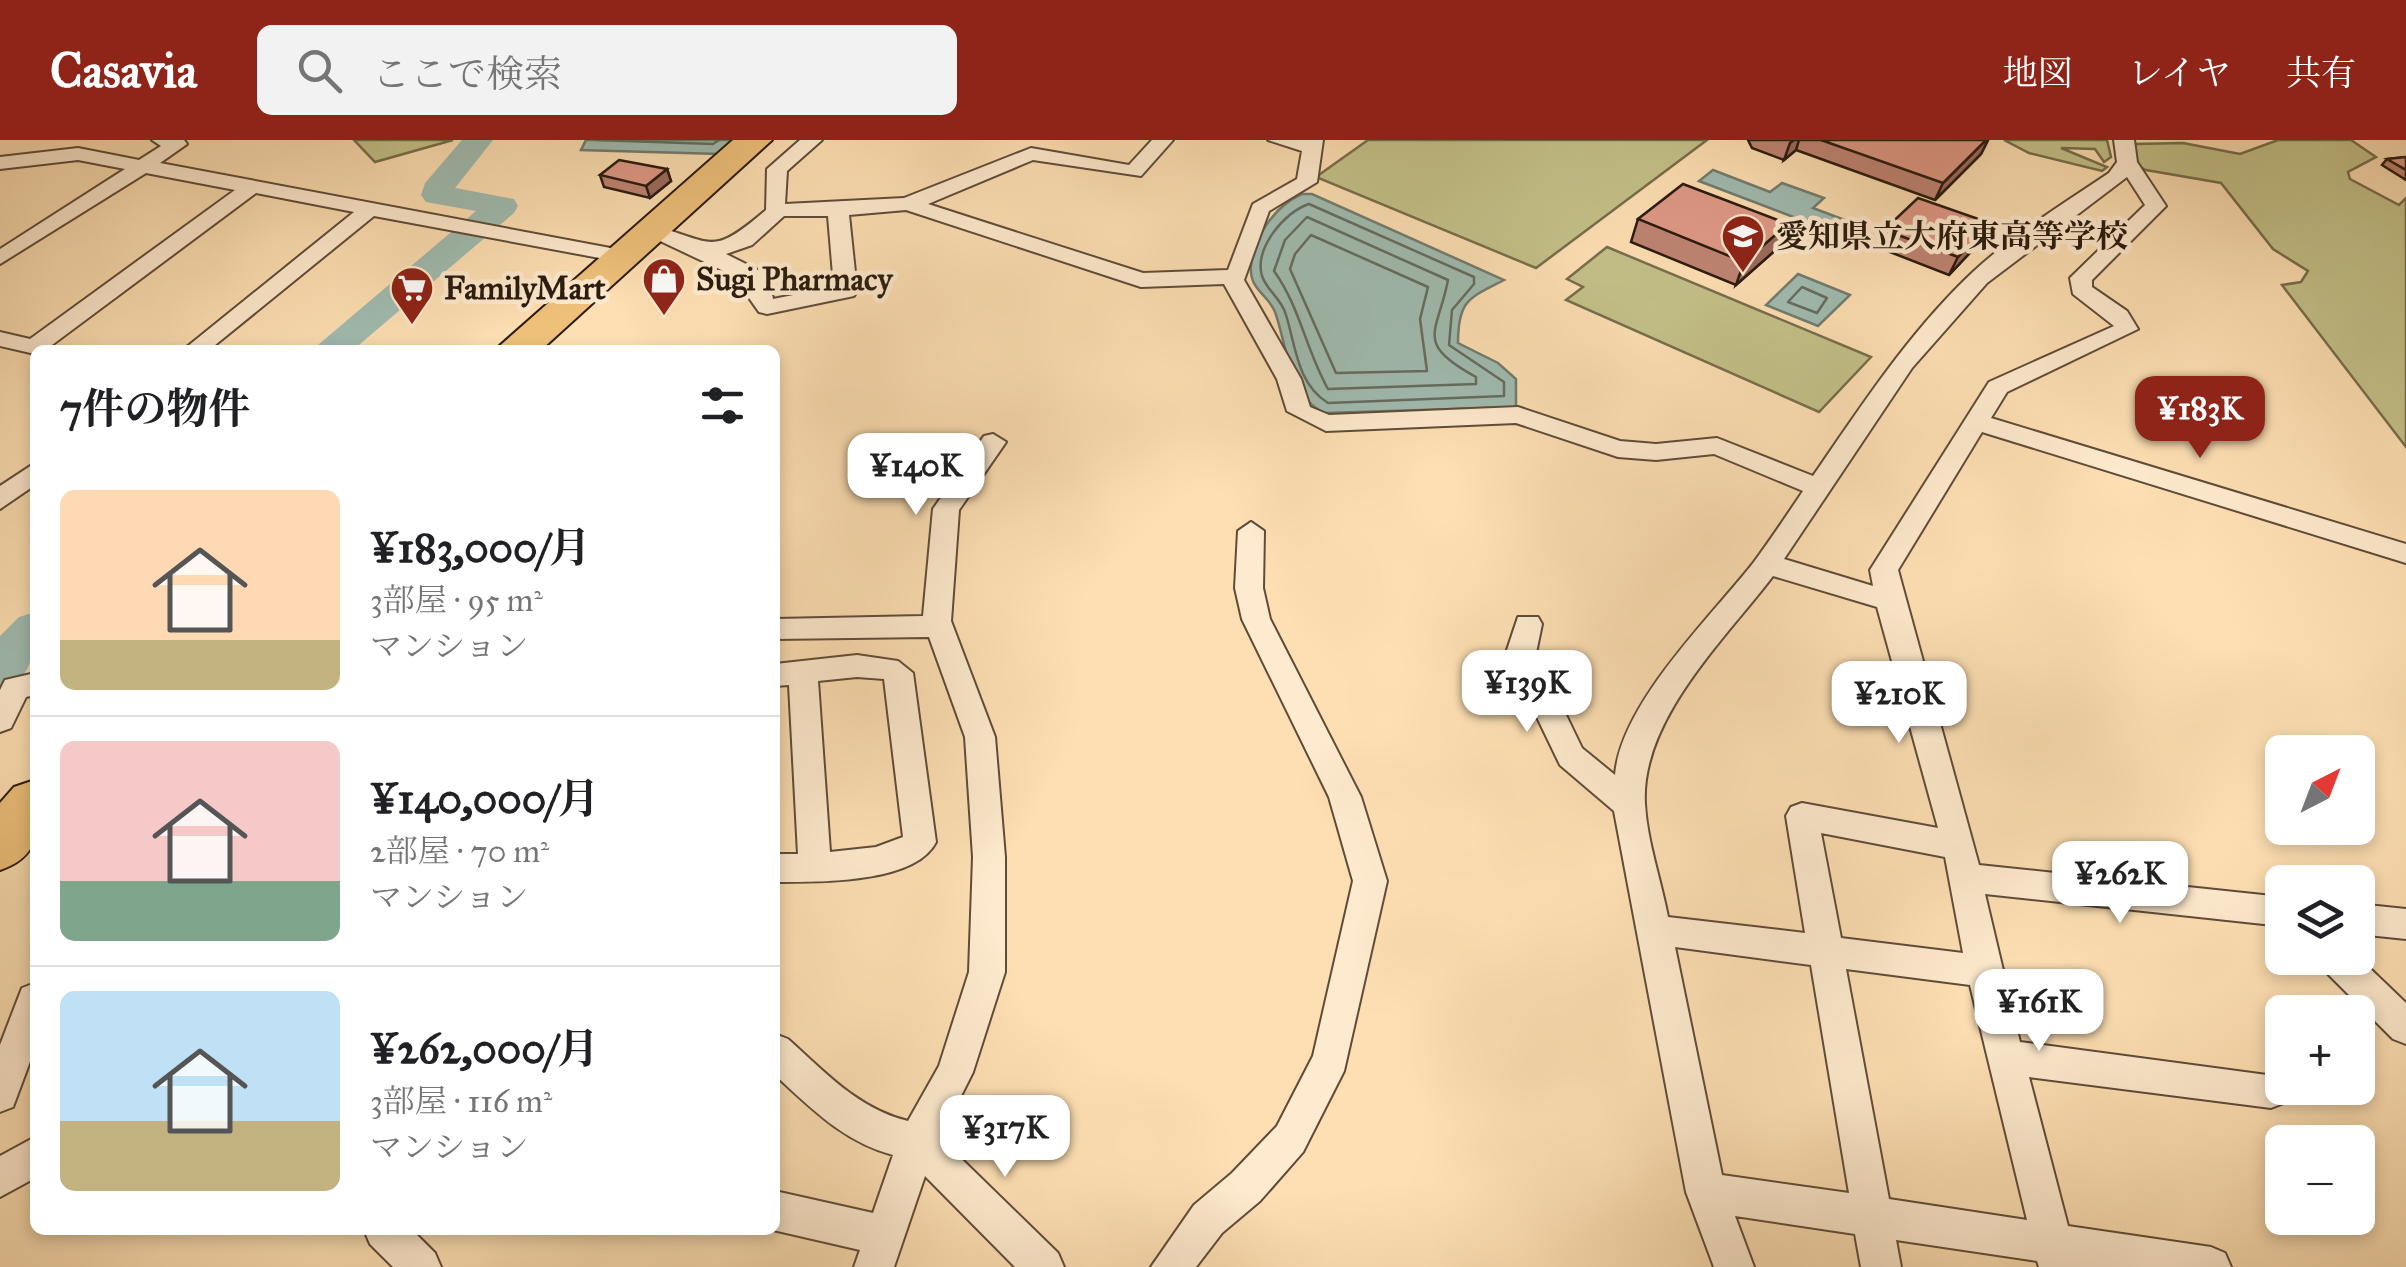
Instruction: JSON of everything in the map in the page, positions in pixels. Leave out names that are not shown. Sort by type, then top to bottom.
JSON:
[{"type":"highway","points":[[522,345],[754,140]]},
{"type":"highway","points":[[0,844],[30,810]]},
{"type":"street","points":[[0,258],[177,144],[162,140]]},
{"type":"street","points":[[812,140],[777,169],[774,206],[779,210],[907,204],[1032,154],[1134,172],[1164,140]]},
{"type":"street","points":[[907,204],[1141,280],[1231,277],[1238,274],[1245,261],[1260,208],[1307,182],[1312,143],[1278,140]]},
{"type":"street","points":[[2056,1256],[1984,970],[1962,862],[1884,570],[1998,387],[2127,328],[2119,316],[2081,288],[2081,278],[2156,206],[2126,151]]},
{"type":"street","points":[[1734,1267],[1706,1192],[1629,805],[1632,760],[1656,707],[1767,564],[1902,364],[1979,278],[2116,176],[2126,151]]},
{"type":"street","points":[[0,163],[78,154],[494,232],[636,243],[708,254],[760,280],[758,295],[766,307],[846,291],[838,210]]},
{"type":"street","points":[[44,345],[250,188]]},
{"type":"street","points":[[201,345],[369,210]]},
{"type":"street","points":[[708,254],[744,240],[779,210]]},
{"type":"street","points":[[1231,277],[1289,379],[1299,411],[1316,420],[1378,422],[1518,415],[1618,449],[1656,452],[1717,446],[1817,487]]},
{"type":"street","points":[[0,339],[30,346]]},
{"type":"street","points":[[1977,422],[2406,554]]},
{"type":"street","points":[[936,627],[946,509],[993,442]]},
{"type":"street","points":[[0,500],[30,475]]},
{"type":"street","points":[[1171,1267],[1208,1219],[1246,1187],[1290,1139],[1331,1060],[1370,881],[1344,798],[1256,619],[1250,588],[1251,532]]},
{"type":"street","points":[[1767,564],[1889,600]]},
{"type":"street","points":[[1528,624],[1521,654],[1571,756],[1629,805]]},
{"type":"street","points":[[780,629],[822,625],[940,627],[980,737],[989,857],[987,972],[955,1072],[917,1142],[879,1252],[780,1213]]},
{"type":"street","points":[[780,868],[815,868],[907,854],[920,842],[898,673],[884,666],[789,674],[815,868]]},
{"type":"street","points":[[0,720],[16,688],[30,685]]},
{"type":"street","points":[[1880,1267],[1802,816],[1962,862],[2265,908]]},
{"type":"street","points":[[2375,921],[2406,924]]},
{"type":"street","points":[[1655,930],[1984,970]]},
{"type":"street","points":[[2353,975],[2406,1027]]},
{"type":"street","points":[[0,1094],[30,1013]]},
{"type":"street","points":[[780,1055],[841,1110],[874,1132],[917,1142],[1044,1267]]},
{"type":"street","points":[[2006,1057],[2265,1089]]},
{"type":"street","points":[[0,1178],[30,1159]]},
{"type":"street","points":[[1706,1192],[2056,1256],[2211,1267]]},
{"type":"street","points":[[389,1235],[421,1267]]},
{"type":"shaded area","points":[[354,140],[453,140],[375,162]]},
{"type":"shaded area","points":[[1368,140],[1707,140],[1536,268],[1316,177]]},
{"type":"shaded area","points":[[2004,140],[2107,140],[2111,157],[2104,162],[2095,149],[2061,148],[2107,167],[2102,171],[2029,153]]},
{"type":"shaded area","points":[[2278,140],[2351,140],[2376,157],[2348,172],[2350,179],[2399,205],[2406,198],[2406,447],[2282,285],[2301,282],[2308,271],[2273,249],[2221,183],[2146,170],[2138,166],[2135,144],[2183,143],[2240,154]]},
{"type":"shaded area","points":[[1607,247],[1871,357],[1819,412],[1566,300],[1583,287],[1567,279]]},
{"type":"water","points":[[586,140],[734,140],[719,154],[581,150]]},
{"type":"water","points":[[1713,170],[1770,192],[1782,183],[1824,198],[1813,208],[1858,225],[1846,237],[1699,181]]},
{"type":"water","points":[[1302,194],[1312,194],[1504,280],[1468,302],[1460,318],[1458,343],[1498,363],[1516,379],[1516,407],[1325,413],[1313,406],[1291,369],[1275,312],[1251,274],[1256,244],[1268,223],[1283,206]]},
{"type":"water","points":[[1798,274],[1850,295],[1818,326],[1766,305]]},
{"type":"building","points":[[1821,140],[1986,140],[1943,183]]},
{"type":"building","points":[[2406,157],[2406,170],[2387,159]]},
{"type":"building","points":[[619,160],[667,169],[646,186],[600,175]]},
{"type":"building","points":[[1683,184],[1788,224],[1744,262],[1638,219]]},
{"type":"building","points":[[1918,198],[1990,223],[1958,257],[1884,230]]},
{"type":"waterway","points":[[337,345],[502,206],[437,195],[436,190],[478,140]]},
{"type":"waterway","points":[[0,673],[7,658],[30,634]]},
{"type":"place","name":"愛知県立大府東高等学校","points":[[1743,274]]},
{"type":"place","name":"Sugi Pharmacy","points":[[664,317]]},
{"type":"place","name":"FamilyMart","points":[[412,326]]}]
